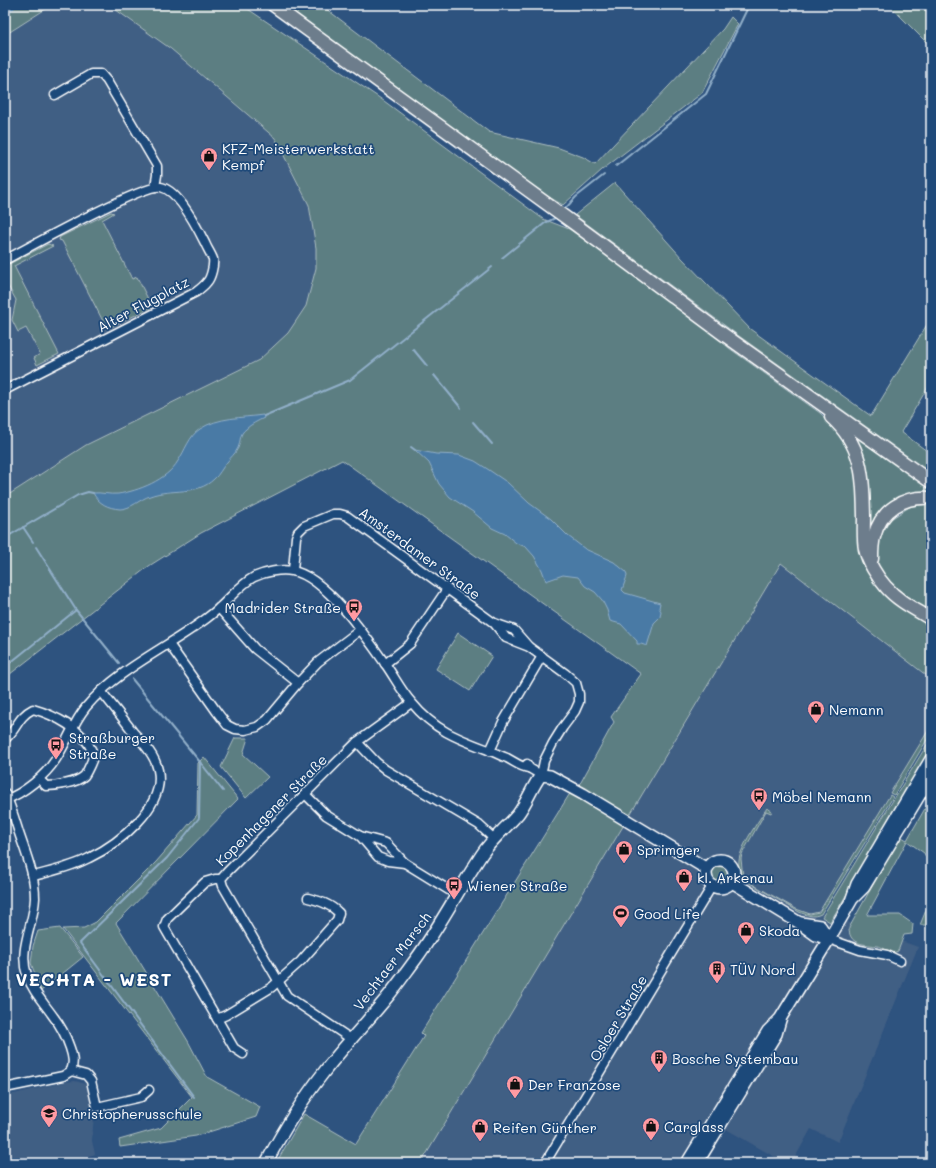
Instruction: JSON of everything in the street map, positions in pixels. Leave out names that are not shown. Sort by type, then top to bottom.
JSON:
[{"type":"main road","points":[[273,5],[576,225],[723,334],[931,482]]},
{"type":"main road","points":[[785,378],[791,388],[835,421],[842,428],[851,442],[862,473],[864,537],[866,551],[871,564],[886,587],[895,596],[931,619]]},
{"type":"main road","points":[[871,564],[874,538],[877,527],[884,517],[894,506],[902,502],[921,497],[931,498]]},
{"type":"street","points":[[5,260],[142,190],[155,187],[157,166],[107,81],[101,74],[91,74],[55,95]]},
{"type":"street","name":"Alter Flugplatz","points":[[5,390],[196,292],[208,281],[213,260],[198,228],[181,202],[162,187],[155,187]]},
{"type":"street","name":"Amsterdamer Straße","points":[[293,570],[296,537],[298,532],[304,526],[333,514],[347,516],[494,623],[506,638],[529,647],[566,674],[576,684],[579,694],[579,702],[544,761],[541,775]]},
{"type":"street","points":[[71,1072],[74,1060],[65,1035],[54,1016],[33,989],[24,965],[25,944],[32,923],[34,910],[34,876],[6,797],[24,790],[39,778],[56,760],[72,727],[86,707],[101,692],[130,669],[169,644],[219,608],[246,582],[255,577],[273,571],[293,570],[316,581],[330,594],[360,630],[411,703],[441,730],[467,743],[509,759],[515,764],[524,768],[529,768],[541,775],[550,776],[583,794],[707,869]]},
{"type":"street","points":[[385,664],[410,644],[447,589]]},
{"type":"street","points":[[219,608],[255,649],[298,683]]},
{"type":"street","points":[[169,644],[227,725],[235,729],[244,730],[257,727],[267,720],[318,662],[360,630]]},
{"type":"street","points":[[490,751],[503,722],[542,656]]},
{"type":"street","points":[[34,876],[62,869],[88,859],[103,850],[120,839],[144,815],[156,798],[159,783],[158,770],[154,757],[101,692]]},
{"type":"street","name":"Kopenhagener Straße","points":[[351,1039],[287,996],[223,886],[221,879],[226,872],[357,742],[411,703]]},
{"type":"street","points":[[5,739],[9,736],[25,713],[33,709],[48,713],[72,727],[82,736],[92,751],[93,760],[84,776],[77,780],[54,786],[46,786],[39,778]]},
{"type":"street","points":[[357,742],[386,770],[479,825],[494,838]]},
{"type":"street","points":[[697,1163],[776,1034],[780,1020],[851,901],[857,884],[931,759]]},
{"type":"street","name":"Vechtaer Marsch","points":[[266,1163],[293,1117],[323,1073],[388,996],[416,960],[482,855],[494,838],[517,814],[541,775]]},
{"type":"street","points":[[851,901],[864,887],[931,776]]},
{"type":"street","points":[[305,794],[326,815],[360,836],[386,843],[405,864],[457,895]]},
{"type":"street","points":[[360,836],[378,857],[388,861],[405,864]]},
{"type":"street","points":[[715,860],[727,861],[734,868],[735,873],[732,882],[723,888],[712,886],[706,878],[707,869],[710,864],[715,860]]},
{"type":"street","points":[[221,879],[205,882],[167,919],[164,927],[234,1048],[243,1054]]},
{"type":"street","points":[[732,882],[798,922],[820,926],[829,939],[860,950],[887,955],[900,961]]},
{"type":"street","name":"Osloer Straße","points":[[546,1163],[712,886]]},
{"type":"street","points":[[217,1019],[265,991],[301,961],[337,920],[339,913],[335,908],[324,902],[308,898]]},
{"type":"street","points":[[687,1163],[768,1030],[780,1020]]},
{"type":"street","points":[[5,1088],[63,1076],[71,1072],[86,1075],[92,1081],[98,1107],[141,1097],[148,1090]]},
{"type":"shaded area","points":[[52,5],[109,5],[171,49],[275,138],[309,205],[316,248],[316,268],[306,306],[288,333],[259,360],[86,445],[5,497],[5,35]]},
{"type":"shaded area","points":[[263,415],[264,418],[252,424],[244,431],[241,435],[237,450],[217,476],[200,488],[166,492],[146,497],[124,509],[112,508],[104,505],[93,493],[118,494],[151,484],[167,474],[173,468],[190,440],[200,429],[222,420]]},
{"type":"shaded area","points":[[415,450],[436,454],[459,455],[475,461],[508,483],[529,503],[551,519],[568,536],[585,549],[614,562],[626,572],[627,576],[622,590],[625,593],[660,603],[660,617],[654,623],[647,646],[637,644],[637,641],[621,624],[610,621],[602,600],[595,592],[585,586],[578,577],[563,575],[546,581],[534,556],[526,547],[516,543],[505,534],[492,528],[473,512],[450,497],[439,484],[429,463]]},
{"type":"shaded area","points":[[781,563],[931,679],[931,726],[820,912],[918,947],[838,1142],[811,1129],[792,1163],[785,1163],[726,1129],[705,1163],[421,1163]]},
{"type":"shaded area","name":"Christopherusschule","points":[[75,1081],[86,1084],[94,1115],[92,1141],[95,1154],[68,1163],[5,1163],[5,1096],[64,1082]]},
{"type":"green space","points":[[5,5],[52,5],[5,35]]},
{"type":"green space","points":[[109,5],[242,5],[384,101],[543,219],[569,229],[701,323],[729,348],[820,413],[835,427],[850,450],[859,474],[860,540],[907,611],[931,626],[931,679],[781,563],[421,1163],[276,1163],[304,1114],[356,1144],[424,1036],[421,1033],[569,795],[581,782],[614,722],[611,717],[641,674],[342,460],[201,533],[149,566],[5,678],[5,497],[86,445],[259,360],[288,333],[306,306],[316,268],[316,248],[309,205],[275,138],[171,49]]},
{"type":"green space","points":[[284,5],[321,5],[489,132],[559,148],[583,157],[595,164],[723,29],[731,17],[738,24],[702,93],[602,170],[563,205],[547,196]]},
{"type":"green space","points":[[889,5],[931,5],[931,47]]},
{"type":"green space","points":[[615,183],[682,258],[750,329],[871,416],[931,318],[931,382],[901,432],[931,454],[931,473],[739,336],[575,215]]},
{"type":"green space","points":[[111,212],[114,213],[102,220],[132,279],[137,277],[152,307],[107,329],[62,241],[59,240],[60,237]]},
{"type":"green space","points":[[48,244],[53,246],[14,266],[59,354],[37,365],[34,358],[40,354],[26,328],[18,332],[12,320],[16,300],[8,286],[5,284],[5,266]]},
{"type":"green space","points":[[845,427],[860,437],[858,439],[931,491],[931,493],[902,497],[868,543],[870,497],[866,463],[862,453]]},
{"type":"green space","points":[[931,504],[931,613],[899,592],[883,575],[878,565],[877,542],[891,519],[911,506]]},
{"type":"green space","points":[[458,633],[492,656],[470,691],[436,669]]},
{"type":"green space","points":[[931,726],[931,733],[894,795],[890,793]]},
{"type":"green space","points":[[235,738],[248,738],[243,754],[268,777],[246,798],[221,767]]},
{"type":"green space","points":[[931,738],[931,754],[830,922],[822,917]]},
{"type":"green space","points":[[204,757],[238,799],[116,923],[188,1041],[207,1077],[260,1107],[256,1117],[196,1136],[120,1147],[119,1140],[161,1128],[192,1097],[63,929],[84,928],[96,922],[156,862],[197,815],[198,763]]},
{"type":"green space","points":[[890,795],[893,797],[821,914],[813,916],[799,912],[753,885],[741,877],[739,869],[740,855],[750,834],[767,808],[772,811],[771,813],[766,811],[742,854],[741,859],[743,877],[749,876],[752,884],[796,909],[810,914],[819,912]]},
{"type":"green space","points":[[931,798],[931,867],[924,853],[907,841],[867,915],[900,915],[913,924],[912,934],[904,935],[898,951],[893,953],[881,947],[856,942],[852,939],[849,928],[900,836],[907,840]]},
{"type":"green space","points":[[721,863],[729,866],[732,874],[729,882],[721,885],[713,882],[710,874],[713,866]]},
{"type":"green space","points":[[931,898],[931,925],[920,925]]},
{"type":"green space","points":[[60,928],[83,957],[41,991],[31,963],[33,946],[38,931]]},
{"type":"waterway","points":[[5,7],[9,5]]},
{"type":"waterway","points":[[616,166],[706,94],[749,5]]},
{"type":"waterway","points":[[564,210],[576,197],[604,175]]},
{"type":"waterway","points":[[502,258],[545,223],[557,217]]},
{"type":"waterway","points":[[264,416],[350,380],[492,267]]},
{"type":"waterway","points":[[413,349],[427,366]]},
{"type":"waterway","points":[[434,375],[461,408]]},
{"type":"waterway","points":[[473,422],[492,444]]},
{"type":"waterway","points":[[411,447],[415,450]]},
{"type":"waterway","points":[[5,538],[78,495],[88,492],[93,493]]},
{"type":"waterway","points":[[23,527],[33,542]]},
{"type":"waterway","points":[[36,547],[76,610],[119,663]]},
{"type":"waterway","points":[[5,667],[76,610]]},
{"type":"waterway","points":[[132,679],[200,762],[199,818],[167,858],[80,943],[194,1097]]},
{"type":"waterway","points":[[200,762],[223,791]]},
{"type":"place","name":"KFZ-Meisterwerkstatt Kempf","points":[[209,171]]},
{"type":"place","name":"Madrider Straße","points":[[354,622]]},
{"type":"place","name":"Nemann","points":[[816,724]]},
{"type":"place","name":"Straßburger Straße","points":[[56,760]]},
{"type":"place","name":"Möbel Nemann","points":[[759,811]]},
{"type":"place","name":"Sprimger","points":[[624,864]]},
{"type":"place","name":"kl. Arkenau","points":[[684,892]]},
{"type":"place","name":"Wiener Straße","points":[[454,900]]},
{"type":"place","name":"Good Life","points":[[621,928]]},
{"type":"place","name":"Skoda","points":[[746,945]]},
{"type":"place","name":"TÜV Nord","points":[[717,984]]},
{"type":"place","name":"Bosche Systembau","points":[[659,1073]]},
{"type":"place","name":"Der Franzose","points":[[515,1099]]},
{"type":"place","name":"Christopherusschule","points":[[49,1128]]},
{"type":"place","name":"Carglass","points":[[651,1141]]},
{"type":"place","name":"Reifen Günther","points":[[480,1142]]},
{"type":"district","name":"VECHTA - WEST","points":[[94,979]]}]
